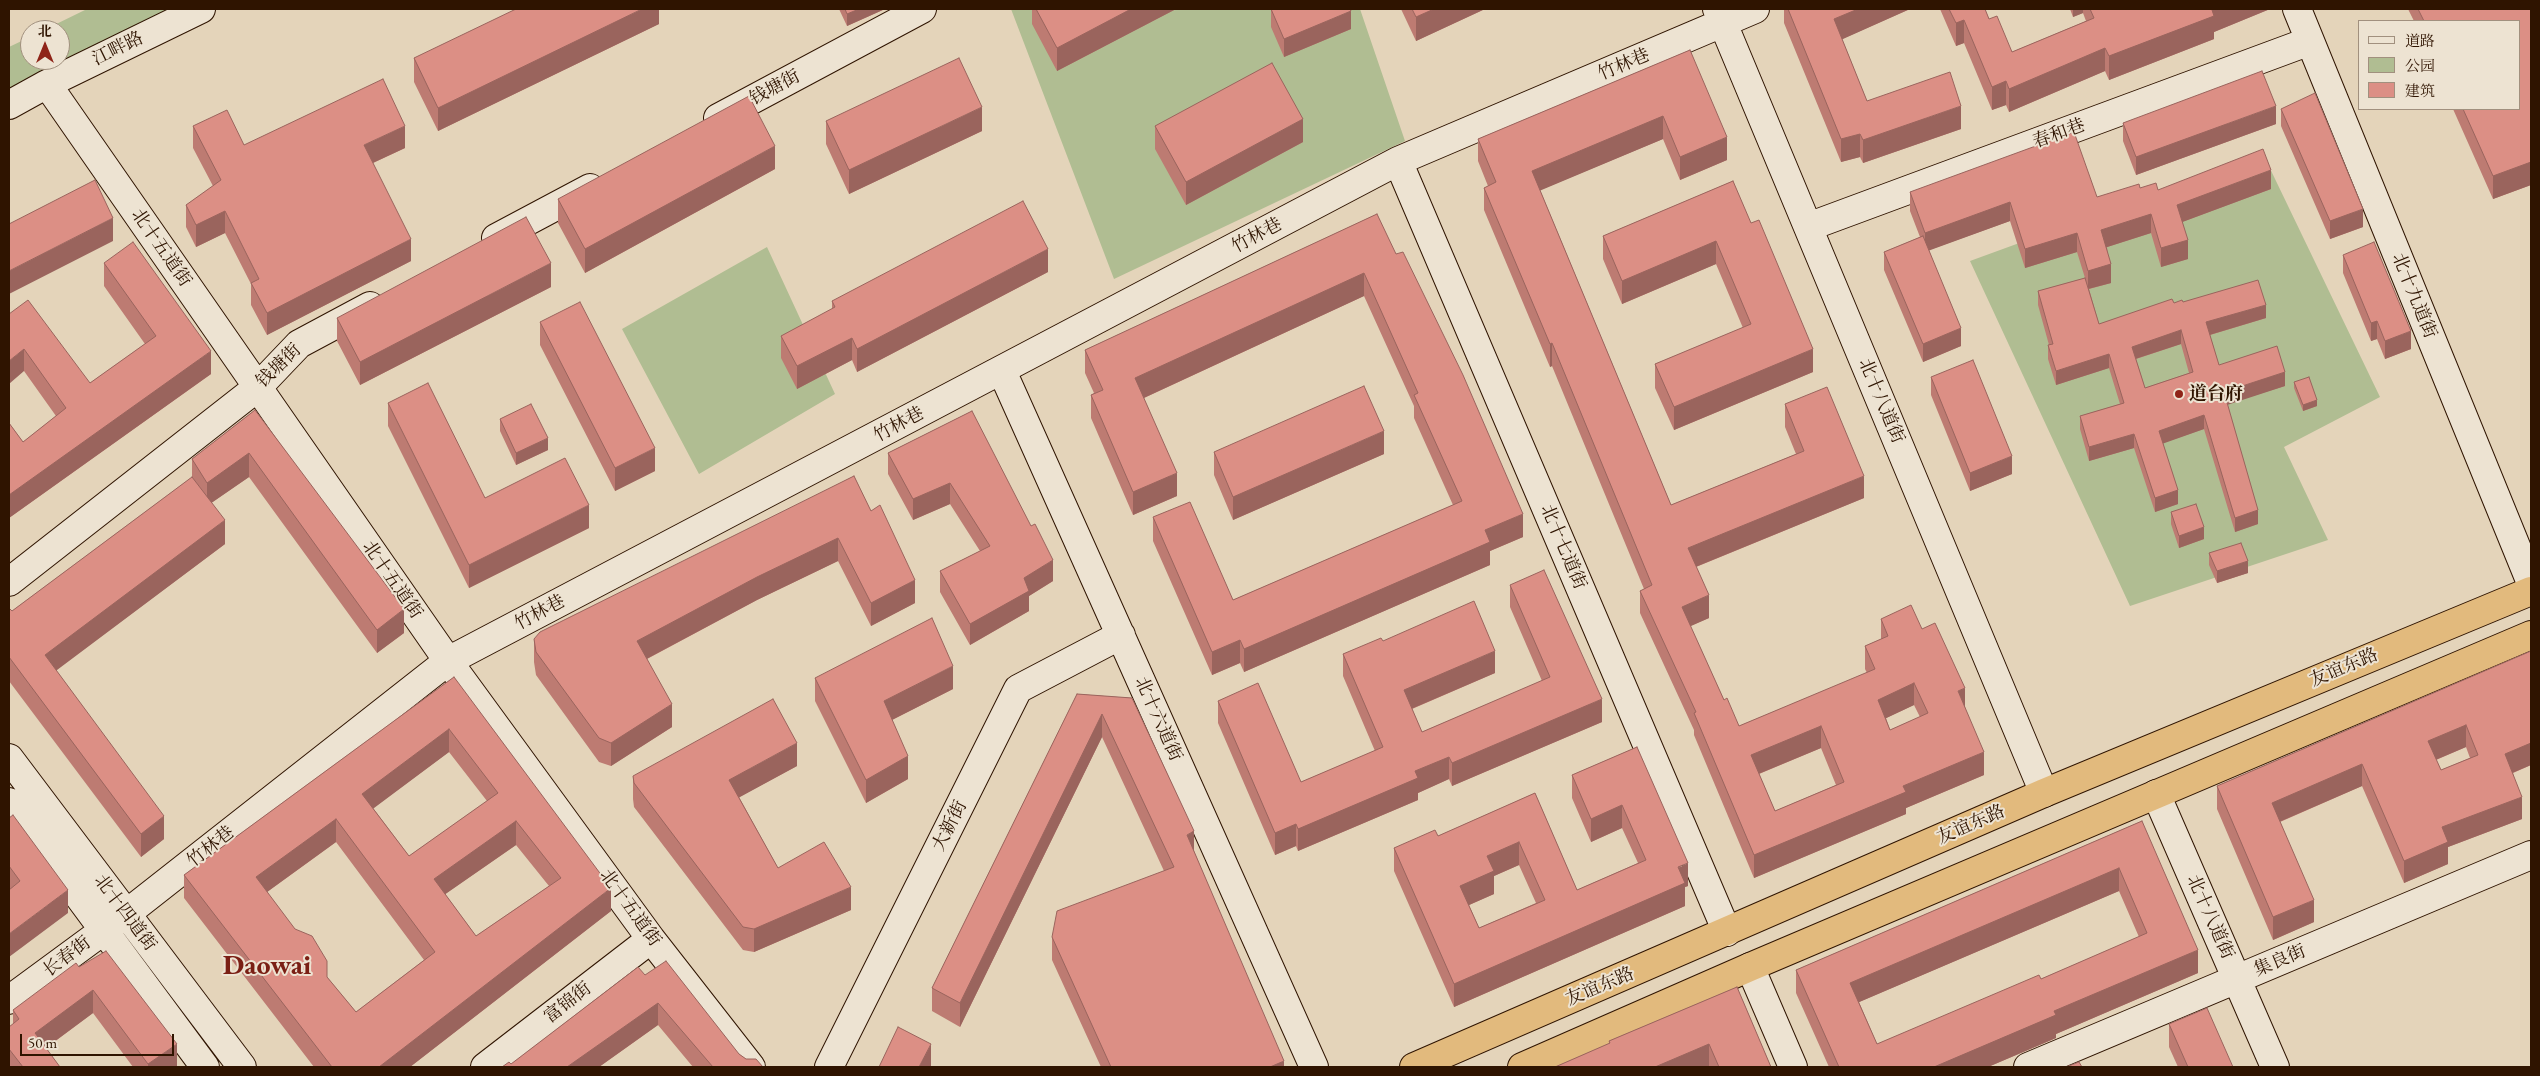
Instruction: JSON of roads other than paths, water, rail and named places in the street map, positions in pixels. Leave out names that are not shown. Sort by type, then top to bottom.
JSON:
[{"type":"highway","name":"友谊东路","points":[[1414,1067],[2044,793],[2531,591]]},
{"type":"highway","points":[[1522,1067],[1750,967],[2531,635]]},
{"type":"street","name":"江畔路","points":[[9,105],[47,84],[201,9]]},
{"type":"street","name":"钱塘街","points":[[694,132],[922,9]]},
{"type":"street","name":"竹林巷","points":[[126,914],[448,661],[1398,161],[1720,16],[1755,9]]},
{"type":"street","name":"北十九道街","points":[[2297,9],[2531,583]]},
{"type":"street","name":"北十八道街","points":[[1720,16],[2044,793]]},
{"type":"street","name":"春和巷","points":[[1808,227],[2310,41]]},
{"type":"street","name":"北十五道街","points":[[47,84],[448,661],[651,939],[751,1067]]},
{"type":"street","name":"北十七道街","points":[[1398,161],[1727,932]]},
{"type":"street","points":[[474,250],[615,174]]},
{"type":"street","name":"钱塘街","points":[[9,582],[258,387],[299,344],[395,292]]},
{"type":"street","name":"北十六道街","points":[[1002,370],[1314,1067]]},
{"type":"street","name":"大新街","points":[[829,1067],[1018,689],[1121,635]]},
{"type":"street","name":"北十四道街","points":[[9,758],[242,1067]]},
{"type":"street","name":"北十八道街","points":[[2156,794],[2276,1067]]},
{"type":"street","name":"北十四道街","points":[[9,802],[205,1067]]},
{"type":"street","name":"集良街","points":[[2028,1067],[2531,855]]},
{"type":"street","name":"长春街","points":[[9,1000],[126,914]]},
{"type":"street","name":"富锦街","points":[[485,1067],[651,939]]},
{"type":"street","points":[[1750,967],[1793,1067]]},
{"type":"place","name":"道台府","points":[[2179,394]]},
{"type":"district","name":"Daowai","points":[[267,966]]}]
